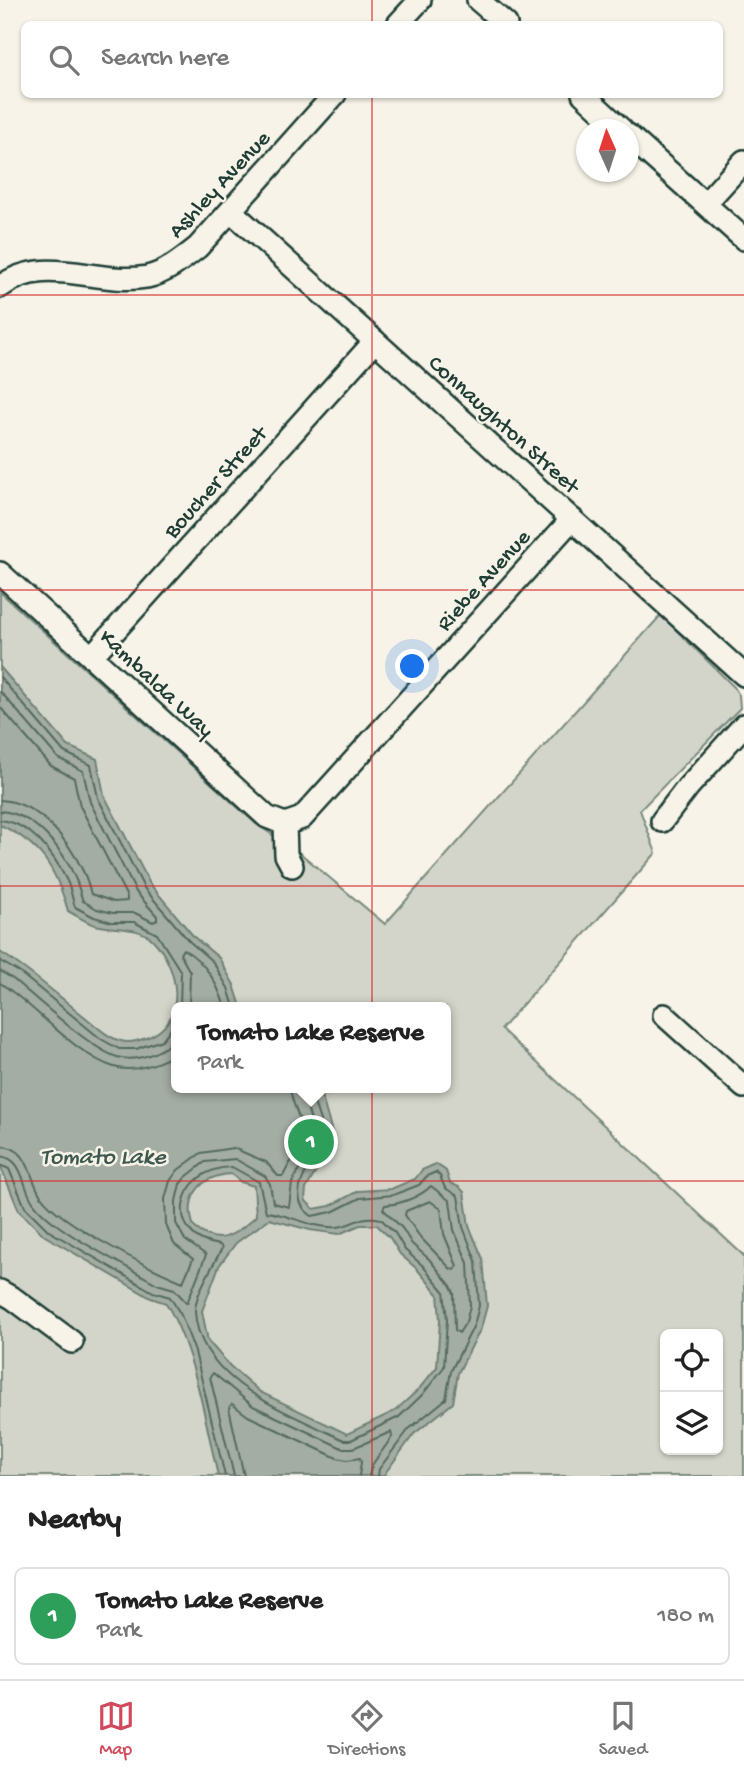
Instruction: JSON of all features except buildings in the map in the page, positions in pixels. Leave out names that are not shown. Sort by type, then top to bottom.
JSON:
[{"type":"street","points":[[401,21],[420,0]]},
{"type":"street","points":[[478,0],[502,21]]},
{"type":"street","name":"Ashley Avenue","points":[[0,287],[36,271],[148,277],[176,265],[198,247],[331,98]]},
{"type":"street","points":[[587,98],[610,119]]},
{"type":"street","points":[[639,145],[744,239]]},
{"type":"street","points":[[705,204],[744,161]]},
{"type":"street","name":"Connaughton Street","points":[[231,211],[744,674]]},
{"type":"street","name":"Boucher Street","points":[[92,656],[375,341]]},
{"type":"street","name":"Riebe Avenue","points":[[285,824],[302,818],[572,519]]},
{"type":"street","name":"Kambalda Way","points":[[0,573],[267,817],[285,824]]},
{"type":"street","points":[[662,821],[688,787],[744,725]]},
{"type":"street","points":[[285,824],[286,855],[292,866]]},
{"type":"street","points":[[664,1016],[744,1087]]},
{"type":"street","points":[[0,1291],[72,1342]]},
{"type":"shaded area","points":[[0,592],[256,824],[300,853],[385,924],[661,615],[734,687],[739,695],[740,708],[640,810],[656,853],[501,1029],[744,1256],[744,1476],[0,1476]]},
{"type":"water","name":"Tomato Lake","points":[[0,667],[68,746],[97,759],[104,795],[150,884],[194,937],[219,958],[234,985],[239,1002],[174,1002],[174,979],[162,951],[153,940],[132,930],[92,924],[68,911],[58,882],[45,859],[14,832],[0,825]]},
{"type":"water","name":"Tomato Lake","points":[[0,952],[111,1037],[124,1042],[140,1040],[160,1031],[171,1015],[171,1093],[321,1094],[334,1139],[306,1189],[305,1200],[314,1209],[330,1206],[358,1191],[391,1189],[415,1179],[422,1170],[436,1164],[446,1171],[450,1183],[464,1192],[469,1226],[483,1259],[487,1306],[481,1328],[458,1373],[453,1403],[414,1434],[383,1476],[218,1476],[192,1364],[166,1303],[151,1298],[45,1236],[19,1211],[0,1165]],"holes":[[[231,1174],[241,1182],[254,1186],[256,1216],[234,1233],[220,1238],[203,1234],[194,1227],[191,1206],[193,1197],[203,1183]],[[269,1219],[310,1230],[339,1234],[360,1225],[377,1225],[438,1294],[440,1320],[437,1367],[418,1390],[395,1411],[347,1434],[260,1392],[230,1366],[208,1341],[202,1311],[219,1266],[236,1243]]]},
{"type":"place","name":"Tomato Lake Reserve","points":[[311,1142]]}]
